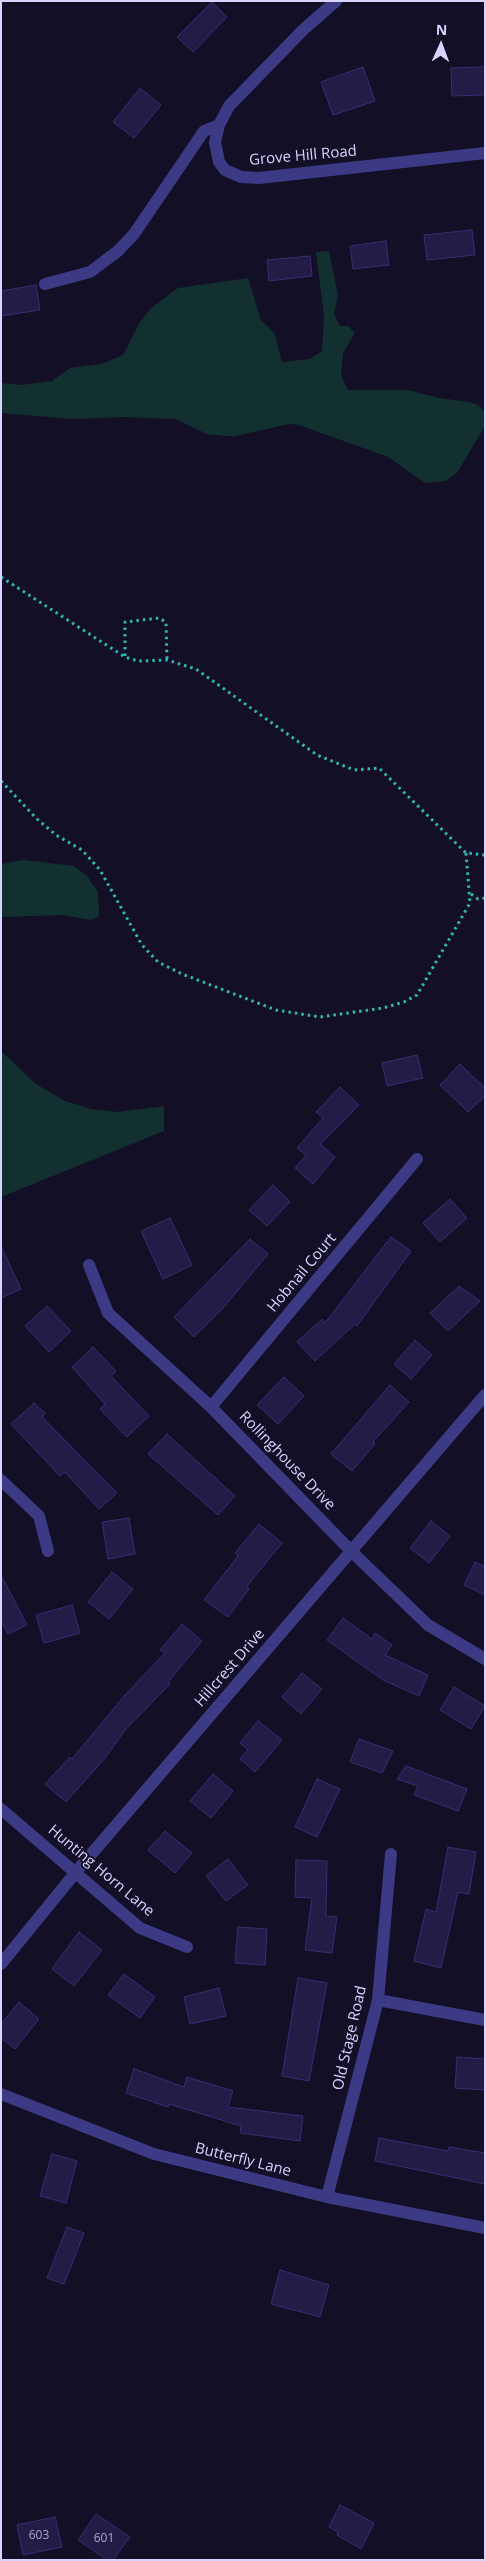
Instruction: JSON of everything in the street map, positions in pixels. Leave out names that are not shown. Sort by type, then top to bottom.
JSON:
[{"type":"street","name":"Grove Hill Road","points":[[336,1],[260,72],[229,106],[219,125],[215,142],[219,162],[225,170],[241,177],[258,178],[485,153]]},
{"type":"street","points":[[45,284],[90,272],[118,251],[134,234],[204,131],[219,125]]},
{"type":"street","name":"Hobnail Court","points":[[211,1407],[418,1159]]},
{"type":"street","name":"Rollinghouse Drive","points":[[89,1265],[108,1313],[211,1407],[352,1552],[428,1625],[485,1659]]},
{"type":"street","name":"Hillcrest Drive","points":[[1,1964],[76,1872],[485,1395]]},
{"type":"street","points":[[1,1480],[38,1516],[48,1550]]},
{"type":"street","name":"Hunting Horn Lane","points":[[1,1809],[140,1928],[187,1947]]},
{"type":"street","name":"Old Stage Road","points":[[327,2197],[378,2000],[391,1854]]},
{"type":"street","points":[[378,2000],[485,2020]]},
{"type":"street","name":"Butterfly Lane","points":[[1,2094],[154,2154],[327,2197],[485,2228]]},
{"type":"path","points":[[1,577],[125,657],[138,661],[167,660],[183,663],[209,676],[317,755],[354,770],[379,768],[466,853],[485,855]]},
{"type":"path","points":[[125,657],[125,622],[160,618],[166,622],[167,660]]},
{"type":"path","points":[[1,782],[37,819],[56,835],[82,850],[100,870],[142,945],[158,962],[182,974],[276,1010],[320,1018],[383,1008],[404,1002],[417,995],[470,903],[466,853]]},
{"type":"path","points":[[470,893],[478,899],[485,898]]},
{"type":"green space","points":[[329,251],[338,295],[334,314],[340,326],[348,326],[355,333],[343,353],[341,375],[348,390],[408,390],[439,398],[470,402],[478,405],[485,412],[485,426],[457,473],[445,481],[425,483],[388,457],[299,425],[289,424],[236,436],[224,436],[207,434],[175,419],[124,417],[72,419],[1,413],[1,383],[22,385],[52,381],[70,368],[102,364],[123,355],[140,322],[151,308],[178,288],[248,278],[261,320],[275,334],[282,362],[310,359],[322,351],[324,316],[316,252]]},
{"type":"green space","points":[[24,860],[74,866],[87,876],[98,892],[99,916],[91,920],[62,915],[1,917],[1,864]]},
{"type":"green space","points":[[1,1051],[36,1084],[65,1101],[91,1109],[118,1112],[164,1106],[164,1131],[1,1197]]},
{"type":"building","points":[[212,2],[227,17],[193,52],[177,37]]},
{"type":"building","points":[[363,67],[375,101],[333,115],[321,82]]},
{"type":"building","points":[[485,67],[485,95],[452,96],[451,68]]},
{"type":"building","points":[[140,88],[161,105],[134,138],[113,122]]},
{"type":"building","points":[[472,230],[475,255],[427,260],[424,235]]},
{"type":"building","points":[[386,241],[389,265],[353,269],[350,246]]},
{"type":"building","points":[[310,256],[312,276],[269,281],[267,260]]},
{"type":"building","points":[[36,285],[40,310],[1,316],[1,291]]},
{"type":"building","points":[[417,1055],[423,1078],[387,1086],[382,1063]]},
{"type":"building","points":[[460,1064],[485,1088],[485,1096],[468,1112],[440,1085]]},
{"type":"building","points":[[340,1087],[359,1105],[320,1144],[335,1157],[313,1184],[295,1168],[306,1155],[297,1148],[323,1118],[316,1112]]},
{"type":"building","points":[[273,1185],[290,1202],[267,1226],[249,1210]]},
{"type":"building","points":[[450,1199],[467,1218],[440,1242],[423,1223]]},
{"type":"building","points":[[170,1218],[192,1265],[163,1279],[141,1231]]},
{"type":"building","points":[[391,1237],[411,1251],[357,1326],[355,1324],[315,1361],[297,1342],[322,1319],[325,1323]]},
{"type":"building","points":[[250,1239],[268,1254],[224,1307],[194,1337],[174,1317]]},
{"type":"building","points":[[1,1246],[21,1289],[1,1298]]},
{"type":"building","points":[[459,1286],[480,1301],[448,1331],[430,1313]]},
{"type":"building","points":[[47,1306],[71,1331],[49,1352],[25,1326]]},
{"type":"building","points":[[415,1340],[432,1355],[411,1379],[394,1364]]},
{"type":"building","points":[[93,1347],[116,1371],[111,1376],[149,1416],[127,1437],[100,1409],[105,1404],[72,1367]]},
{"type":"building","points":[[284,1377],[304,1396],[278,1424],[257,1405]]},
{"type":"building","points":[[390,1385],[409,1402],[373,1442],[375,1444],[352,1471],[331,1454]]},
{"type":"building","points":[[34,1403],[45,1413],[42,1417],[117,1493],[99,1509],[65,1472],[60,1476],[11,1424]]},
{"type":"building","points":[[167,1434],[235,1496],[218,1515],[148,1454]]},
{"type":"building","points":[[129,1518],[135,1554],[108,1559],[102,1522]]},
{"type":"building","points":[[431,1521],[450,1536],[429,1563],[410,1548]]},
{"type":"building","points":[[259,1524],[282,1543],[247,1586],[249,1589],[228,1617],[204,1600],[238,1556],[235,1553]]},
{"type":"building","points":[[475,1562],[485,1567],[485,1595],[464,1585]]},
{"type":"building","points":[[112,1572],[133,1589],[109,1619],[88,1602]]},
{"type":"building","points":[[1,1575],[27,1625],[8,1634],[1,1620]]},
{"type":"building","points":[[72,1605],[80,1633],[44,1643],[36,1615]]},
{"type":"building","points":[[343,1618],[372,1639],[375,1633],[392,1645],[385,1655],[428,1675],[419,1696],[383,1680],[327,1640]]},
{"type":"building","points":[[182,1624],[202,1641],[168,1682],[170,1684],[126,1729],[105,1758],[66,1802],[45,1784],[70,1757],[72,1759],[125,1695],[165,1653],[160,1650]]},
{"type":"building","points":[[302,1673],[322,1689],[301,1714],[282,1697]]},
{"type":"building","points":[[454,1687],[485,1706],[471,1729],[440,1710]]},
{"type":"building","points":[[258,1721],[282,1740],[255,1772],[240,1759],[248,1750],[240,1743]]},
{"type":"building","points":[[359,1739],[393,1751],[382,1773],[350,1762]]},
{"type":"building","points":[[406,1766],[467,1789],[458,1811],[414,1795],[418,1786],[397,1779]]},
{"type":"building","points":[[213,1774],[233,1791],[211,1818],[190,1801]]},
{"type":"building","points":[[317,1779],[340,1789],[317,1837],[295,1827]]},
{"type":"building","points":[[165,1831],[192,1853],[175,1873],[148,1850]]},
{"type":"building","points":[[448,1847],[476,1852],[469,1894],[458,1892],[441,1968],[414,1961],[426,1909],[436,1912]]},
{"type":"building","points":[[228,1859],[248,1885],[226,1901],[206,1876]]},
{"type":"building","points":[[296,1860],[327,1861],[326,1916],[337,1917],[332,1953],[305,1950],[312,1898],[295,1897]]},
{"type":"building","points":[[238,1927],[267,1929],[265,1965],[235,1963]]},
{"type":"building","points":[[79,1932],[102,1950],[74,1986],[52,1969]]},
{"type":"building","points":[[124,1974],[155,1997],[140,2018],[108,1995]]},
{"type":"building","points":[[298,1978],[327,1983],[309,2081],[282,2076]]},
{"type":"building","points":[[219,1988],[226,2016],[190,2024],[184,1997]]},
{"type":"building","points":[[19,2002],[39,2019],[15,2049],[1,2038],[1,2024]]},
{"type":"building","points":[[457,2057],[485,2059],[485,2090],[455,2088]]},
{"type":"building","points":[[134,2069],[184,2087],[187,2077],[233,2091],[228,2107],[303,2116],[300,2141],[240,2133],[241,2126],[169,2104],[168,2107],[126,2093]]},
{"type":"building","points":[[379,2138],[448,2151],[449,2147],[485,2153],[485,2184],[375,2161]]},
{"type":"building","points":[[52,2154],[77,2161],[66,2203],[40,2196]]},
{"type":"building","points":[[67,2227],[84,2233],[64,2284],[47,2278]]},
{"type":"building","points":[[280,2270],[329,2285],[320,2317],[271,2304]]},
{"type":"building","points":[[340,2505],[374,2523],[361,2549],[337,2535],[338,2532],[329,2527]]},
{"type":"building","points":[[96,2514],[130,2537],[113,2560],[107,2560],[78,2540]]},
{"type":"building","points":[[55,2517],[62,2547],[23,2555],[17,2525]]}]
